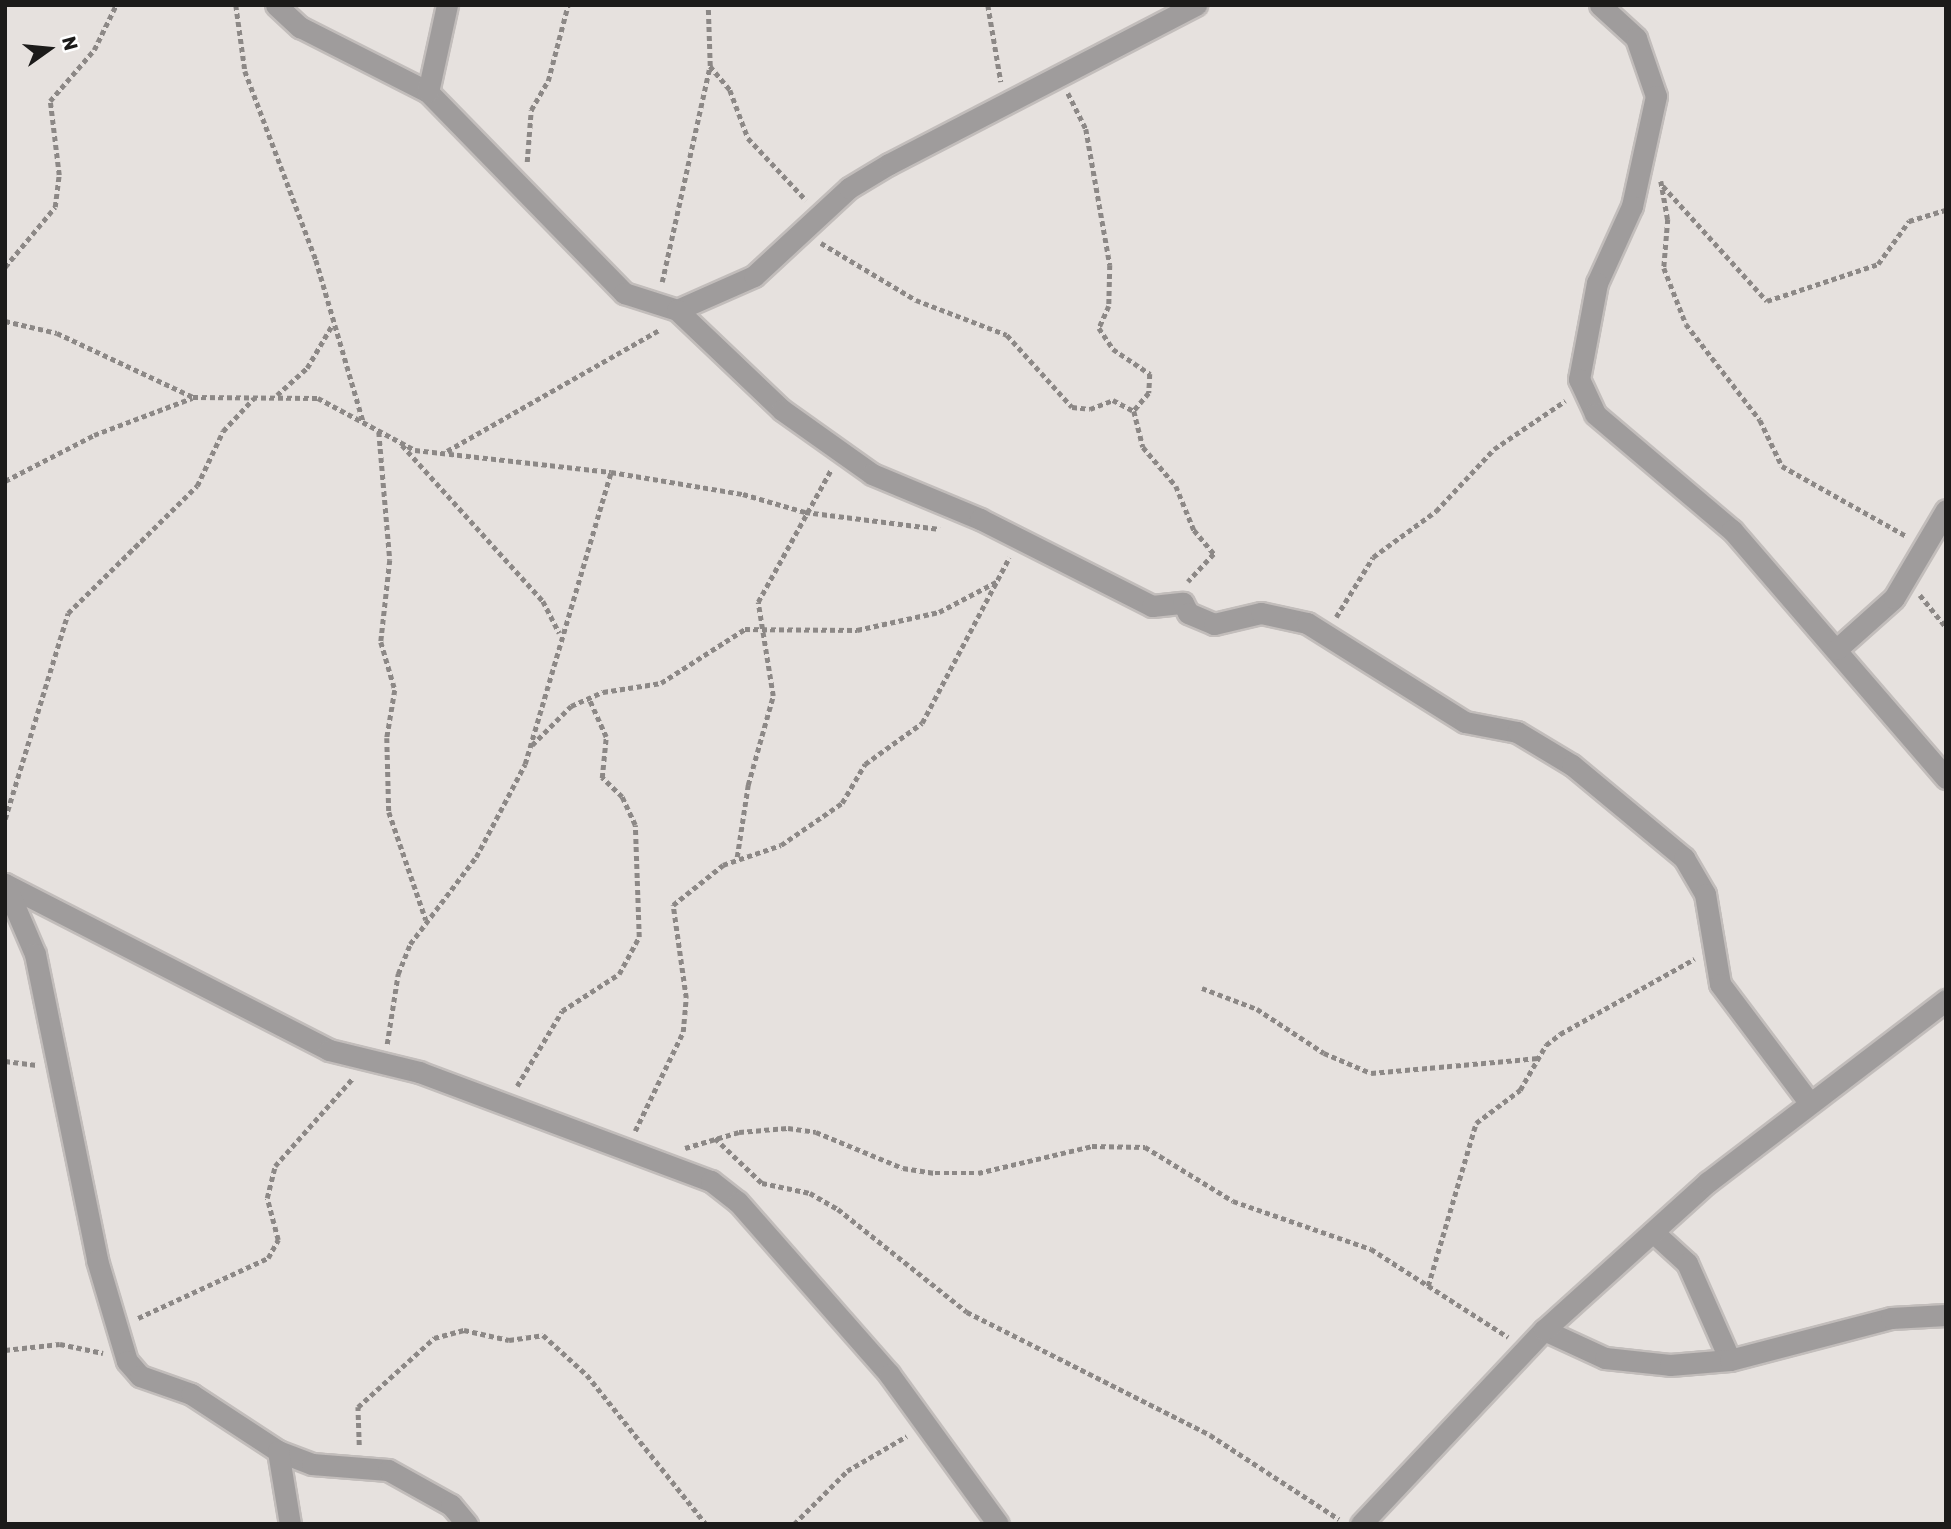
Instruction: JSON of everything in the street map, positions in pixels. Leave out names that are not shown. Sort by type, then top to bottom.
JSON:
[{"type":"street","points":[[276,5],[300,27],[428,92],[625,293],[672,311],[836,452],[1053,554],[1126,596],[1152,606],[1183,603],[1203,622],[1284,615],[1327,634],[1465,722],[1528,738],[1623,804],[1697,877],[1708,909],[1709,949],[1720,984],[1809,1102]]},
{"type":"street","points":[[428,92],[447,5]]},
{"type":"street","points":[[672,311],[754,276],[849,188],[1196,5]]},
{"type":"street","points":[[1600,5],[1636,38],[1651,66],[1656,96],[1647,151],[1632,206],[1597,283],[1579,379],[1584,391],[1595,414],[1723,521],[1837,649],[1946,778]]},
{"type":"street","points":[[1837,649],[1894,598],[1918,549],[1946,510]]},
{"type":"street","points":[[467,1524],[414,1480],[360,1466],[312,1464],[278,1451],[191,1394],[140,1376],[127,1361],[113,1328],[34,954],[5,884],[329,1050],[375,1064],[419,1072],[659,1159],[711,1181],[738,1202],[936,1433],[998,1524]]},
{"type":"street","points":[[1362,1524],[1526,1349],[1653,1232],[1809,1102],[1946,1000]]},
{"type":"street","points":[[1653,1232],[1687,1263],[1730,1360]]},
{"type":"street","points":[[1544,1331],[1577,1349],[1634,1365],[1730,1360],[1891,1318],[1946,1315]]},
{"type":"street","points":[[278,1451],[290,1524]]},
{"type":"path","points":[[5,267],[55,207],[59,175],[50,101],[94,50],[116,5]]},
{"type":"path","points":[[236,5],[246,71],[316,260],[331,326],[364,423]]},
{"type":"path","points":[[524,191],[529,118],[548,81],[568,5]]},
{"type":"path","points":[[446,452],[672,311],[710,66],[708,5]]},
{"type":"path","points":[[988,5],[1006,104]]},
{"type":"path","points":[[710,66],[730,90],[748,138],[818,218]]},
{"type":"path","points":[[1061,77],[1086,129],[1098,184],[1111,290],[1099,328],[1152,382],[1134,411],[1143,447],[1176,486],[1194,530],[1214,554],[1187,583],[1183,603]]},
{"type":"path","points":[[1647,151],[1663,185],[1767,301],[1878,264],[1909,220],[1946,210]]},
{"type":"path","points":[[1663,185],[1668,219],[1663,260],[1686,324],[1760,420],[1782,466],[1901,530],[1918,549]]},
{"type":"path","points":[[802,233],[916,300],[1007,335],[1072,407],[1090,409],[1113,400],[1134,411]]},
{"type":"path","points":[[5,321],[57,333],[193,397]]},
{"type":"path","points":[[277,395],[307,368],[331,326]]},
{"type":"path","points":[[1327,634],[1373,557],[1436,511],[1493,449],[1584,391]]},
{"type":"path","points":[[5,481],[94,435],[193,397],[254,398],[277,395],[318,398],[399,441],[446,452],[611,472],[743,494],[806,512],[951,529]]},
{"type":"path","points":[[5,819],[68,613],[197,486],[223,431],[254,398]]},
{"type":"path","points":[[379,431],[390,560],[381,642],[395,690],[387,738],[389,813],[426,920]]},
{"type":"path","points":[[399,441],[543,601],[559,634]]},
{"type":"path","points":[[737,858],[748,785],[773,696],[773,664],[761,626],[761,592],[836,452]]},
{"type":"path","points":[[113,1328],[268,1258],[278,1240],[267,1198],[275,1166],[326,1102],[375,1064],[393,1020],[398,974],[426,920],[476,857],[531,746],[559,634],[611,472]]},
{"type":"path","points":[[622,1146],[638,1127],[647,1096],[677,1052],[683,1032],[686,998],[673,905],[737,858],[781,845],[842,803],[865,764],[932,713],[1013,548]]},
{"type":"path","points":[[1908,574],[1946,627]]},
{"type":"path","points":[[531,746],[562,712],[588,697],[661,683],[718,641],[761,626],[857,630],[939,612],[998,580]]},
{"type":"path","points":[[505,1105],[562,1011],[618,974],[639,937],[635,825],[622,797],[602,779],[606,737],[588,697]]},
{"type":"path","points":[[1428,1286],[1476,1123],[1520,1090],[1539,1058],[1560,1034],[1709,949]]},
{"type":"path","points":[[1202,988],[1257,1009],[1324,1053],[1371,1073],[1539,1058]]},
{"type":"path","points":[[659,1159],[715,1138],[788,1128],[816,1132],[878,1161],[935,1173],[978,1173],[1092,1146],[1145,1147],[1224,1196],[1297,1227],[1346,1237],[1526,1349]]},
{"type":"path","points":[[715,1138],[762,1184],[810,1193],[838,1209],[967,1312],[1210,1435],[1350,1524]]},
{"type":"path","points":[[360,1466],[358,1407],[434,1338],[464,1330],[509,1340],[543,1335],[587,1375],[706,1524]]},
{"type":"path","points":[[5,1350],[77,1345],[127,1361]]},
{"type":"path","points":[[794,1524],[874,1450],[910,1435],[936,1433]]}]
